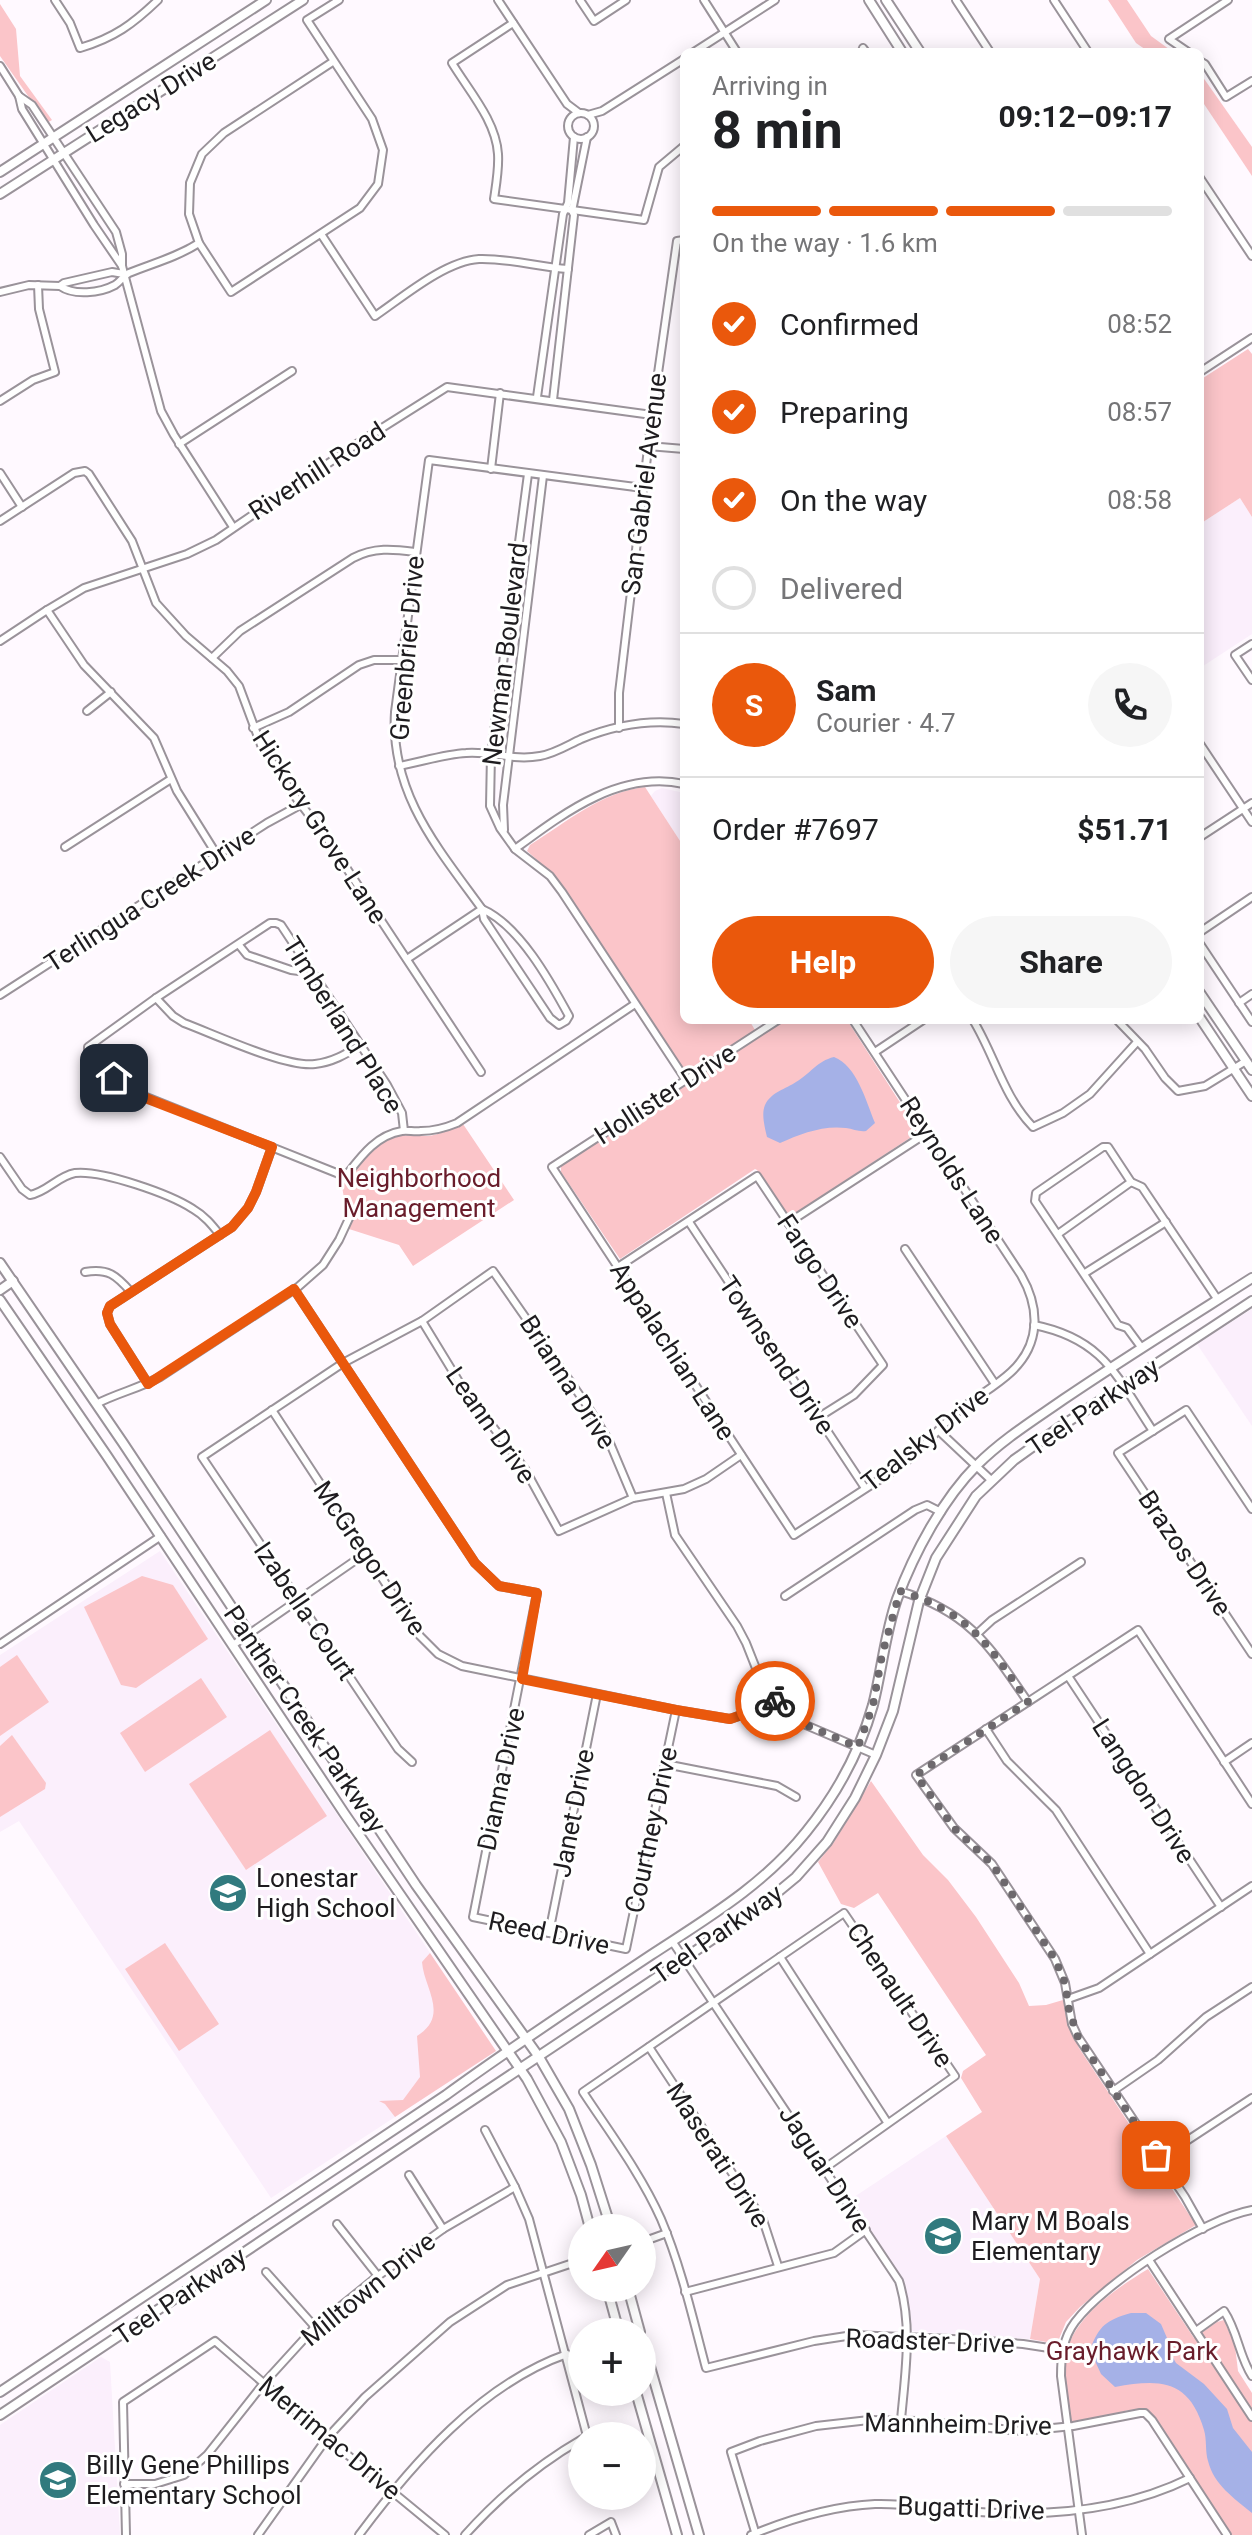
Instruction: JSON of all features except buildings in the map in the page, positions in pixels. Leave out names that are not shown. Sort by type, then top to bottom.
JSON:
[{"type":"main road","name":"Legacy Drive","points":[[0,172],[266,0]]},
{"type":"main road","name":"Legacy Drive","points":[[0,194],[303,0]]},
{"type":"main road","points":[[869,0],[899,48]]},
{"type":"main road","points":[[886,0],[917,48]]},
{"type":"main road","points":[[1204,999],[1252,1070]]},
{"type":"main road","points":[[1204,1024],[1252,1096]]},
{"type":"main road","name":"Panther Creek Parkway","points":[[0,1263],[360,1802],[539,2057],[569,2109],[607,2214]]},
{"type":"main road","name":"Teel Parkway","points":[[0,2392],[736,1898],[790,1852],[832,1797],[858,1747],[873,1705],[882,1655],[900,1591],[917,1552],[941,1512],[976,1466],[1011,1436],[1141,1347],[1252,1278]]},
{"type":"main road","points":[[0,1290],[13,1281]]},
{"type":"main road","name":"Panther Creek Parkway","points":[[0,1300],[344,1813],[508,2050],[561,2142],[585,2214]]},
{"type":"main road","points":[[1218,1300],[1228,1317]]},
{"type":"main road","name":"Teel Parkway","points":[[0,2415],[539,2057],[761,1906],[796,1877],[827,1842],[855,1798],[876,1755],[893,1711],[920,1597],[936,1558],[976,1496],[1025,1452],[1252,1301]]},
{"type":"main road","points":[[79,1415],[96,1404]]},
{"type":"main road","points":[[344,1813],[360,1802]]},
{"type":"main road","points":[[432,1941],[448,1930]]},
{"type":"main road","points":[[397,2127],[408,2144]]},
{"type":"main road","points":[[284,2202],[296,2219]]},
{"type":"main road","points":[[53,2357],[64,2373]]},
{"type":"main road","points":[[656,2387],[699,2535]]},
{"type":"main road","points":[[640,2406],[677,2535]]},
{"type":"street","points":[[55,0],[70,23],[80,48],[105,41],[158,0]]},
{"type":"street","points":[[334,61],[224,133],[202,154],[190,183],[189,214],[199,243],[231,292],[360,208],[378,184],[383,150],[372,119],[334,61],[307,20],[339,0]]},
{"type":"street","points":[[498,0],[567,104],[579,113],[588,115],[602,111]]},
{"type":"street","points":[[580,0],[594,21],[626,0]]},
{"type":"street","points":[[704,0],[735,48]]},
{"type":"street","points":[[700,48],[775,0]]},
{"type":"street","points":[[956,0],[987,48]]},
{"type":"street","points":[[1054,0],[1085,48]]},
{"type":"street","points":[[1182,48],[1169,39],[1228,0]]},
{"type":"street","points":[[513,23],[452,63],[488,120],[496,139],[498,158],[494,199],[644,220],[659,167],[680,149]]},
{"type":"street","points":[[537,397],[563,214],[569,210],[577,195],[587,137],[602,111],[680,62]]},
{"type":"street","points":[[1204,63],[1226,97],[1252,81]]},
{"type":"street","points":[[0,66],[19,96],[22,109],[94,227],[122,266]]},
{"type":"street","points":[[19,96],[32,105],[108,218],[119,242],[122,266],[159,402],[179,444],[233,527]]},
{"type":"street","points":[[553,400],[574,215],[569,210],[574,137],[569,130],[567,104]]},
{"type":"street","points":[[570,119],[579,113]]},
{"type":"street","points":[[588,115],[593,126]]},
{"type":"street","points":[[574,137],[587,137]]},
{"type":"street","points":[[1204,184],[1252,256]]},
{"type":"street","points":[[94,227],[108,218]]},
{"type":"street","points":[[321,234],[375,316],[461,262],[485,259],[568,269]]},
{"type":"street","name":"San Gabriel Avenue","points":[[619,728],[619,693],[648,446],[680,240]]},
{"type":"street","points":[[0,292],[38,285],[60,286],[73,292],[93,291],[116,284],[125,275],[176,257],[199,243]]},
{"type":"street","points":[[60,286],[112,272],[125,275]]},
{"type":"street","points":[[0,401],[33,380],[55,372],[39,309],[38,285]]},
{"type":"street","points":[[1204,366],[1252,338]]},
{"type":"street","points":[[179,444],[292,371]]},
{"type":"street","name":"Riverhill Road","points":[[0,641],[84,588],[197,550],[216,540],[447,387],[652,415]]},
{"type":"street","points":[[500,393],[491,469],[643,488]]},
{"type":"street","points":[[648,446],[680,449]]},
{"type":"street","name":"Greenbrier Drive","points":[[482,909],[496,915],[511,929],[554,989],[569,1016],[566,1021],[559,1025],[550,1018],[484,919],[482,909],[420,820],[399,766],[395,721],[429,460],[491,469]]},
{"type":"street","name":"Hickory Grove Lane","points":[[22,507],[74,473],[81,471],[89,474],[130,537],[151,595],[160,609],[239,686],[261,745],[481,1072]]},
{"type":"street","points":[[0,473],[22,507],[0,521]]},
{"type":"street","name":"Newman Boulevard","points":[[528,474],[491,754],[490,806],[500,828],[515,849],[550,876],[562,892],[686,1080]]},
{"type":"street","name":"Newman Boulevard","points":[[504,831],[505,785],[543,476]]},
{"type":"street","points":[[212,658],[240,631],[353,558],[378,549],[415,552]]},
{"type":"street","points":[[47,610],[84,665],[154,738],[171,779],[217,855]]},
{"type":"street","points":[[1252,644],[1235,655],[1252,680]]},
{"type":"street","points":[[253,728],[284,715],[364,663],[402,660]]},
{"type":"street","points":[[87,711],[111,692]]},
{"type":"street","points":[[499,697],[515,700]]},
{"type":"street","points":[[399,766],[465,753],[508,758],[544,756],[584,738],[619,728],[665,721],[680,723]]},
{"type":"street","points":[[1204,750],[1252,822]]},
{"type":"street","points":[[65,847],[171,779]]},
{"type":"street","points":[[489,781],[505,785]]},
{"type":"street","points":[[515,849],[589,800],[612,789],[649,781],[680,784]]},
{"type":"street","points":[[1204,834],[1252,803]]},
{"type":"street","name":"Terlingua Creek Drive","points":[[0,995],[300,805]]},
{"type":"street","points":[[1204,929],[1252,897]]},
{"type":"street","points":[[407,959],[482,909]]},
{"type":"street","name":"Timberland Place","points":[[239,945],[270,923],[281,925],[402,1113],[404,1131]]},
{"type":"street","points":[[307,966],[299,971],[291,970],[247,955],[239,945],[97,1039],[88,1047],[88,1053],[131,1091],[339,1174],[348,1173],[379,1140],[404,1131],[442,1129],[457,1123],[474,1107],[635,1004]]},
{"type":"street","points":[[1204,950],[1252,1022]]},
{"type":"street","points":[[522,975],[537,964]]},
{"type":"street","points":[[1239,1003],[1252,994]]},
{"type":"street","points":[[156,998],[184,1023],[289,1062],[312,1065],[335,1060],[361,1045]]},
{"type":"street","name":"Hollister Drive","points":[[552,1167],[772,1024]]},
{"type":"street","name":"Reynolds Lane","points":[[856,1024],[1029,1289],[1034,1303],[1034,1325]]},
{"type":"street","points":[[875,1052],[917,1024]]},
{"type":"street","points":[[976,1024],[1006,1092],[1033,1127],[1063,1113],[1090,1094],[1137,1042]]},
{"type":"street","points":[[1121,1024],[1178,1091],[1205,1086],[1246,1061]]},
{"type":"street","points":[[788,1223],[927,1133]]},
{"type":"street","points":[[148,1384],[110,1324],[107,1313],[110,1306],[232,1227],[248,1208],[256,1192],[272,1147]]},
{"type":"street","points":[[1141,1347],[1127,1328],[1118,1325],[1035,1201],[1036,1193],[1103,1147],[1108,1147],[1131,1182],[1142,1187],[1218,1300]]},
{"type":"street","points":[[0,1157],[22,1189],[30,1195],[37,1194],[66,1175],[101,1175],[161,1194],[192,1208],[208,1220],[220,1235]]},
{"type":"street","name":"Appalachian Lane","points":[[552,1167],[794,1535]]},
{"type":"street","name":"Fargo Drive","points":[[689,1222],[757,1176],[883,1365],[854,1395],[819,1417]]},
{"type":"street","points":[[1058,1234],[1131,1182]]},
{"type":"street","points":[[96,1404],[117,1393],[148,1384],[294,1289],[323,1265],[352,1212]]},
{"type":"street","points":[[618,1267],[689,1222]]},
{"type":"street","name":"Townsend Drive","points":[[689,1222],[865,1488]]},
{"type":"street","points":[[1085,1273],[1166,1222]]},
{"type":"street","points":[[905,1249],[995,1384]]},
{"type":"street","points":[[85,1272],[100,1269],[118,1277],[131,1292]]},
{"type":"street","name":"Brianna Drive","points":[[422,1321],[493,1271],[602,1430],[617,1457],[633,1498]]},
{"type":"street","points":[[294,1289],[343,1363]]},
{"type":"street","points":[[272,1410],[343,1363],[422,1321]]},
{"type":"street","name":"Leann Drive","points":[[422,1321],[461,1385],[525,1469],[559,1531],[633,1498]]},
{"type":"street","points":[[1034,1325],[1081,1340],[1097,1353],[1111,1368],[1153,1431],[1186,1410],[1252,1509]]},
{"type":"street","name":"Tealsky Drive","points":[[794,1535],[910,1458],[955,1414],[1011,1372],[1028,1351],[1034,1325]]},
{"type":"street","name":"Dianna Drive","points":[[343,1363],[475,1563],[499,1586],[537,1593],[473,1917]]},
{"type":"street","name":"Izabella Court","points":[[272,1410],[202,1457],[398,1749],[412,1762]]},
{"type":"street","name":"McGregor Drive","points":[[272,1410],[420,1636],[438,1654],[462,1666],[730,1719],[750,1712],[773,1698]]},
{"type":"street","points":[[939,1431],[991,1480]]},
{"type":"street","name":"Brazos Drive","points":[[1153,1431],[1118,1453],[1252,1654]]},
{"type":"street","points":[[633,1498],[684,1489],[706,1479],[741,1455]]},
{"type":"street","points":[[666,1493],[675,1535],[737,1626],[763,1686],[794,1720],[876,1755]]},
{"type":"street","points":[[785,1596],[915,1510],[927,1505],[941,1512]]},
{"type":"street","points":[[0,1644],[161,1536]]},
{"type":"street","points":[[233,1645],[366,1553]]},
{"type":"street","points":[[978,1633],[992,1620],[1081,1562]]},
{"type":"street","points":[[900,1591],[940,1606],[978,1633],[1028,1702]]},
{"type":"street","points":[[1203,2229],[1078,2037],[1055,1959],[992,1864],[954,1828],[916,1775],[1138,1630],[1252,1804]]},
{"type":"street","name":"Langdon Drive","points":[[1068,1676],[1221,1907]]},
{"type":"street","name":"Janet Drive","points":[[549,1933],[597,1694]]},
{"type":"street","name":"Courtney Drive","points":[[626,1949],[676,1710]]},
{"type":"street","points":[[986,1729],[1017,1772],[1056,1810],[1150,1954]]},
{"type":"street","points":[[1224,1762],[1252,1743]]},
{"type":"street","points":[[665,1764],[777,1786],[796,1797]]},
{"type":"street","points":[[1068,1999],[1099,1988],[1252,1886]]},
{"type":"street","name":"Chenault Drive","points":[[780,1957],[844,1913],[955,2076],[887,2122]]},
{"type":"street","name":"Reed Drive","points":[[473,1917],[626,1949]]},
{"type":"street","name":"Jaguar Drive","points":[[672,1941],[899,2281],[905,2303],[907,2336],[901,2420]]},
{"type":"street","points":[[825,2168],[887,2122],[780,1957],[583,2092],[635,2171],[667,2233],[685,2292],[834,2253],[866,2230]]},
{"type":"street","points":[[1113,2091],[1158,2060],[1206,2017],[1252,1987]]},
{"type":"street","name":"Maserati Drive","points":[[649,2047],[763,2220],[778,2266]]},
{"type":"street","points":[[1159,2159],[1252,2098]]},
{"type":"street","points":[[485,2130],[529,2219],[584,2422]]},
{"type":"street","points":[[409,2175],[443,2229]]},
{"type":"street","name":"Milltown Drive","points":[[124,2484],[155,2484],[184,2475],[207,2455],[264,2383],[315,2327],[443,2229],[515,2187]]},
{"type":"street","points":[[1082,2535],[1061,2376],[1062,2350],[1067,2336],[1081,2316],[1104,2294],[1149,2260],[1203,2229],[1252,2210]]},
{"type":"street","points":[[337,2224],[378,2276]]},
{"type":"street","points":[[656,2237],[667,2233]]},
{"type":"street","points":[[1149,2260],[1252,2417]]},
{"type":"street","points":[[258,2535],[327,2438],[365,2397],[450,2322],[507,2285],[568,2264]]},
{"type":"street","points":[[266,2272],[315,2327]]},
{"type":"street","name":"Roadster Drive","points":[[685,2292],[706,2368],[814,2341],[853,2335],[1023,2344],[1062,2350]]},
{"type":"street","points":[[1196,2331],[1224,2311],[1234,2326],[1245,2366],[1252,2376]]},
{"type":"street","name":"Merrimac Drive","points":[[124,2484],[123,2402],[215,2341],[445,2535]]},
{"type":"street","points":[[359,2535],[392,2491],[452,2429],[500,2389],[541,2363],[567,2354]]},
{"type":"street","name":"Mannheim Drive","points":[[754,2534],[731,2452],[816,2426],[901,2420],[1022,2431],[1140,2413],[1148,2416],[1190,2478]]},
{"type":"street","points":[[465,2535],[514,2486],[548,2458],[568,2447]]},
{"type":"street","points":[[1190,2478],[1227,2535]]},
{"type":"street","name":"Bugatti Drive","points":[[754,2534],[798,2518],[875,2504],[973,2511],[1057,2512],[1149,2494],[1190,2478]]},
{"type":"street","points":[[124,2484],[126,2535]]},
{"type":"street","points":[[589,2535],[611,2522],[616,2535]]},
{"type":"shaded area","points":[[1240,498],[1252,517],[1252,634],[1204,665],[1204,521]]},
{"type":"shaded area","points":[[662,788],[680,792],[680,841],[651,796]]},
{"type":"shaded area","points":[[1252,1309],[1252,1426],[1197,1344]]},
{"type":"shaded area","name":"Lonestar High School","points":[[160,1551],[496,2051],[271,2198],[19,1821],[0,1832],[0,1655]]},
{"type":"shaded area","name":"Mary M Boals Elementary","points":[[946,2136],[1040,2279],[1030,2339],[912,2331],[906,2286],[851,2199]]},
{"type":"shaded area","name":"Billy Gene Phillips Elementary School","points":[[101,2357],[110,2362],[120,2535],[0,2535],[0,2425]]},
{"type":"green space","points":[[1108,0],[1127,0],[1151,36],[1168,48],[1143,48],[1136,43]]},
{"type":"green space","points":[[0,4],[16,29],[20,76],[52,120],[47,123],[0,56]]},
{"type":"green space","points":[[1204,79],[1252,147],[1252,176],[1204,104]]},
{"type":"green space","points":[[1248,349],[1252,354],[1252,517],[1240,498],[1204,521],[1204,377]]},
{"type":"green space","points":[[645,787],[680,841],[680,1024],[751,1024],[755,1030],[687,1074],[565,889],[527,851],[530,845],[599,801]]},
{"type":"green space","points":[[777,1024],[850,1024],[919,1132],[791,1216],[755,1169],[620,1259],[561,1172],[561,1166]]},
{"type":"green space","name":"Neighborhood Management","points":[[463,1124],[514,1200],[413,1266],[399,1245],[349,1229],[341,1180],[375,1148],[393,1137],[432,1135]]},
{"type":"green space","points":[[142,1576],[173,1585],[208,1639],[136,1688],[121,1685],[84,1607]]},
{"type":"green space","points":[[17,1655],[49,1702],[0,1736],[0,1667]]},
{"type":"green space","points":[[201,1678],[227,1717],[145,1772],[120,1733]]},
{"type":"green space","points":[[270,1730],[327,1816],[246,1870],[189,1784]]},
{"type":"green space","points":[[12,1735],[46,1783],[45,1789],[0,1817],[0,1746]]},
{"type":"green space","points":[[871,1781],[923,1855],[948,1880],[976,1917],[1019,1983],[1029,2006],[1063,2000],[1079,2048],[1196,2225],[1137,2260],[1080,2307],[1066,2322],[1057,2344],[1030,2339],[1040,2279],[946,2136],[982,2112],[961,2078],[963,2071],[986,2055],[878,1893],[854,1908],[841,1904],[818,1862],[834,1842]]},
{"type":"green space","points":[[165,1943],[219,2024],[179,2051],[125,1969]]},
{"type":"green space","points":[[430,1953],[496,2051],[395,2117],[379,2101],[403,2100],[420,2077],[417,2036],[427,2028],[434,2010],[422,1962]]},
{"type":"green space","name":"Grayhawk Park","points":[[1148,2269],[1194,2338],[1224,2320],[1235,2346],[1238,2371],[1252,2393],[1252,2535],[1231,2535],[1158,2421],[1151,2415],[1129,2410],[1097,2419],[1070,2422],[1065,2365],[1067,2349],[1074,2334],[1094,2308]]},
{"type":"water","points":[[834,1057],[855,1076],[875,1123],[866,1131],[820,1129],[780,1143],[767,1137],[763,1113],[768,1101],[823,1061]]},
{"type":"water","points":[[1131,2313],[1146,2313],[1161,2324],[1168,2349],[1176,2363],[1204,2384],[1227,2409],[1233,2428],[1252,2452],[1252,2513],[1215,2477],[1208,2461],[1205,2434],[1198,2413],[1181,2392],[1171,2386],[1146,2383],[1115,2387],[1101,2374],[1090,2350],[1093,2342],[1105,2325]]},
{"type":"way so far","points":[[775,1701],[794,1720],[858,1747],[873,1705],[882,1655],[900,1591],[940,1606],[965,1622],[995,1653],[1028,1702],[916,1775],[954,1828],[992,1864],[1055,1959],[1065,1983],[1072,2024],[1078,2037],[1156,2155]]},
{"type":"place","name":"Lonestar High School","points":[[228,1893]]},
{"type":"place","name":"Mary M Boals Elementary","points":[[943,2236]]},
{"type":"place","name":"Billy Gene Phillips Elementary School","points":[[58,2480]]},
{"type":"route","points":[[114,1078],[148,1099],[272,1147],[248,1208],[232,1227],[110,1306],[107,1313],[110,1324],[148,1384],[294,1289],[475,1563],[499,1586],[537,1593],[522,1679],[730,1719],[750,1712],[773,1698],[775,1701]]}]
